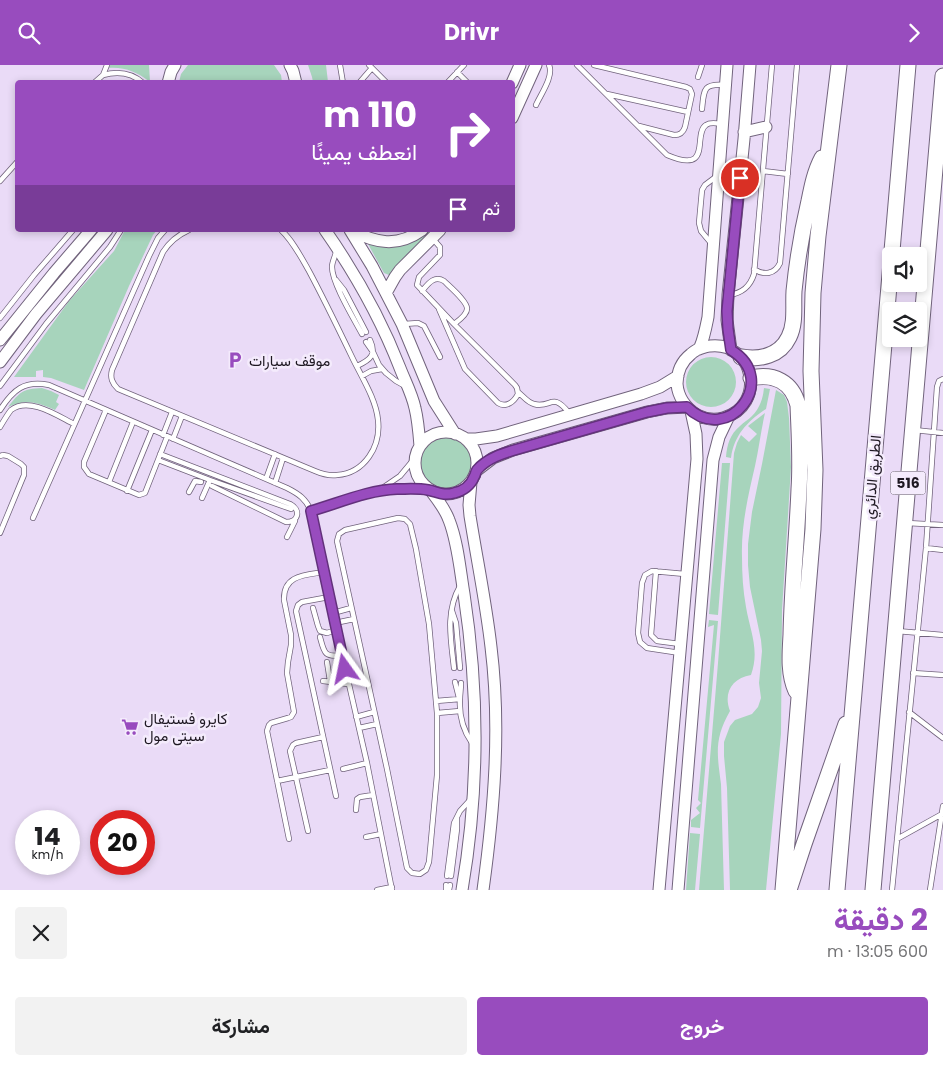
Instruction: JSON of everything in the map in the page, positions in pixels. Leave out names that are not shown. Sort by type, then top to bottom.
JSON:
[{"type":"highway","points":[[783,890],[815,500],[812,371],[813,293],[818,235],[839,65]]},
{"type":"highway","name":"الطريق الدائري","points":[[837,890],[908,65]]},
{"type":"highway","name":"516","points":[[873,890],[943,76]]},
{"type":"highway","points":[[736,353],[757,359],[765,357],[779,350],[789,338],[793,324],[796,276],[806,212],[817,168],[828,148]]},
{"type":"highway","points":[[751,378],[764,376],[782,381],[791,389],[798,405],[800,445],[799,488],[791,607],[791,679],[799,700]]},
{"type":"highway","name":"516","points":[[790,890],[852,706]]},
{"type":"street","points":[[164,65],[169,80]]},
{"type":"street","points":[[169,80],[175,65]]},
{"type":"street","points":[[290,65],[295,80]]},
{"type":"street","points":[[513,80],[519,65]]},
{"type":"street","points":[[515,111],[536,65]]},
{"type":"street","points":[[699,349],[708,317],[728,65]]},
{"type":"street","points":[[736,353],[721,346],[710,346],[699,349],[687,357],[678,377],[679,393],[682,401],[689,409],[709,419],[729,416],[744,405],[751,387],[749,370],[736,353],[727,320],[750,65]]},
{"type":"street","points":[[744,132],[766,127]]},
{"type":"street","points":[[0,340],[89,232]]},
{"type":"street","points":[[0,362],[41,307],[105,232]]},
{"type":"street","points":[[327,232],[359,283],[395,355],[415,405],[420,446]]},
{"type":"street","points":[[351,232],[372,266],[402,325],[434,401],[448,423],[460,436],[471,444],[477,457],[476,471],[471,483],[469,505],[492,649],[496,729],[492,811],[483,890]]},
{"type":"street","points":[[354,232],[374,241],[386,242],[398,241],[419,232]]},
{"type":"street","points":[[386,293],[394,277],[436,234]]},
{"type":"street","points":[[462,890],[474,797],[474,687],[471,652],[461,569],[449,520],[444,510],[417,476],[414,464],[420,446],[432,435],[440,433],[448,432],[476,439],[497,436],[650,391],[678,377]]},
{"type":"street","points":[[476,471],[493,458],[518,449],[647,412],[667,408],[689,409]]},
{"type":"street","points":[[659,890],[697,452],[696,434],[689,409]]},
{"type":"street","points":[[678,890],[714,460],[719,437],[729,416]]},
{"type":"street","points":[[430,491],[448,495],[465,489],[471,483]]},
{"type":"lane","points":[[103,75],[107,65]]},
{"type":"lane","points":[[340,65],[342,80]]},
{"type":"lane","points":[[451,80],[464,65]]},
{"type":"lane","points":[[536,105],[550,75],[550,65]]},
{"type":"lane","points":[[577,65],[667,155],[685,160],[692,159],[698,155],[703,127],[710,123],[723,124]]},
{"type":"lane","points":[[594,65],[688,88],[692,94],[684,130],[677,135],[637,126]]},
{"type":"lane","points":[[698,77],[700,65]]},
{"type":"lane","points":[[728,295],[745,289],[752,279],[754,269],[772,65]]},
{"type":"lane","points":[[754,269],[761,273],[769,273],[776,269],[780,263],[797,65]]},
{"type":"lane","points":[[361,80],[371,67],[384,80]]},
{"type":"lane","points":[[97,80],[103,75],[114,72],[126,73],[140,80]]},
{"type":"lane","points":[[458,72],[465,80]]},
{"type":"lane","points":[[702,109],[707,88],[716,84],[726,85]]},
{"type":"lane","points":[[605,93],[688,113]]},
{"type":"lane","points":[[0,181],[15,164]]},
{"type":"lane","points":[[762,171],[788,174]]},
{"type":"lane","points":[[714,245],[701,231],[699,223],[703,187],[720,174]]},
{"type":"lane","points":[[0,318],[71,232]]},
{"type":"lane","points":[[0,386],[46,324],[110,247],[120,232]]},
{"type":"lane","points":[[33,519],[153,247],[164,232]]},
{"type":"lane","points":[[185,232],[171,241],[163,252],[111,375],[114,385],[118,389],[315,471],[331,475],[351,472],[367,461],[376,444],[378,419],[373,401],[322,295],[292,242],[283,232]]},
{"type":"lane","points":[[436,234],[441,252],[438,258],[417,279],[417,285],[515,385],[518,392],[533,404],[559,403],[570,414]]},
{"type":"lane","points":[[338,248],[332,270],[364,333]]},
{"type":"lane","points":[[422,291],[432,280],[440,279],[444,281],[467,307],[467,311],[454,324]]},
{"type":"lane","points":[[439,309],[463,365],[468,372],[501,404],[510,403],[518,392]]},
{"type":"lane","points":[[402,325],[418,323],[424,326],[440,357]]},
{"type":"lane","points":[[368,341],[382,369],[390,378],[408,387]]},
{"type":"lane","points":[[357,366],[367,361],[373,352]]},
{"type":"lane","points":[[362,376],[371,371],[382,369]]},
{"type":"lane","points":[[892,890],[926,548],[937,387],[939,381],[943,379]]},
{"type":"lane","points":[[0,410],[9,396],[21,387],[35,383],[49,385],[276,483],[299,494],[306,500],[311,511],[332,613],[367,763],[392,889],[377,890]]},
{"type":"lane","points":[[0,427],[13,409],[28,405],[39,407],[74,424]]},
{"type":"lane","points":[[106,410],[84,465],[85,470],[89,474],[139,495],[145,493],[167,437],[172,412]]},
{"type":"lane","points":[[167,437],[182,416]]},
{"type":"lane","points":[[109,482],[133,422]]},
{"type":"lane","points":[[127,491],[152,430]]},
{"type":"lane","points":[[913,430],[943,433]]},
{"type":"lane","points":[[160,454],[290,504],[296,508],[296,517],[292,522],[286,523],[212,486]]},
{"type":"lane","points":[[0,456],[6,455],[16,461],[24,467],[25,473],[0,533]]},
{"type":"lane","points":[[266,479],[275,455]]},
{"type":"lane","points":[[276,483],[283,458]]},
{"type":"lane","points":[[378,491],[400,476],[415,458]]},
{"type":"lane","points":[[158,460],[291,509]]},
{"type":"lane","points":[[202,497],[210,480]]},
{"type":"lane","points":[[189,492],[195,481],[201,482]]},
{"type":"lane","points":[[311,511],[378,491],[404,489],[430,491]]},
{"type":"lane","points":[[395,519],[405,519],[410,523],[425,595],[432,649],[437,713],[437,775],[431,846],[428,866],[420,874],[412,873],[407,867],[351,608],[337,543],[338,536],[347,529],[395,519]]},
{"type":"lane","points":[[287,537],[295,521]]},
{"type":"lane","points":[[905,523],[943,525]]},
{"type":"lane","points":[[926,548],[943,550]]},
{"type":"lane","points":[[680,648],[647,648],[643,646],[638,638],[643,579],[648,573],[656,571],[687,574]]},
{"type":"lane","points":[[656,571],[651,635],[657,641],[680,648]]},
{"type":"lane","points":[[289,839],[267,733],[268,725],[291,717],[294,711],[287,673],[291,635],[284,594],[285,589],[292,580],[324,572]]},
{"type":"lane","points":[[454,668],[450,624],[451,610],[462,582]]},
{"type":"lane","points":[[329,597],[302,602],[296,608],[336,796]]},
{"type":"lane","points":[[313,608],[320,631],[325,633],[336,630]]},
{"type":"lane","points":[[332,613],[351,608]]},
{"type":"lane","points":[[451,610],[456,623],[460,668]]},
{"type":"lane","points":[[335,623],[354,619]]},
{"type":"lane","points":[[896,631],[943,635]]},
{"type":"lane","points":[[320,637],[323,650],[327,655],[342,655]]},
{"type":"lane","points":[[326,662],[330,681]]},
{"type":"lane","points":[[913,673],[943,675]]},
{"type":"lane","points":[[323,681],[348,684]]},
{"type":"lane","points":[[455,682],[460,699]]},
{"type":"lane","points":[[461,683],[460,711],[463,725],[475,748]]},
{"type":"lane","points":[[436,701],[460,699]]},
{"type":"lane","points":[[437,713],[460,711]]},
{"type":"lane","points":[[356,717],[374,712]]},
{"type":"lane","points":[[909,712],[943,738]]},
{"type":"lane","points":[[359,728],[377,724]]},
{"type":"lane","points":[[308,831],[290,751],[296,743],[323,737]]},
{"type":"lane","points":[[343,769],[367,763]]},
{"type":"lane","points":[[276,781],[330,769]]},
{"type":"lane","points":[[356,810],[358,798],[373,795]]},
{"type":"lane","points":[[449,876],[454,826],[464,805],[474,797]]},
{"type":"lane","points":[[930,890],[943,806]]},
{"type":"lane","points":[[897,839],[942,814]]},
{"type":"lane","points":[[366,837],[381,834]]},
{"type":"green space","points":[[110,65],[149,65],[150,80],[131,71],[109,68]]},
{"type":"green space","points":[[188,65],[274,65],[281,75],[282,80],[180,80],[181,74]]},
{"type":"green space","points":[[308,65],[326,65],[328,80],[313,80]]},
{"type":"green space","points":[[124,232],[155,232],[129,286],[84,390],[43,377],[43,370],[36,371],[36,377],[14,377],[69,301],[114,251]]},
{"type":"green space","points":[[427,232],[433,232],[421,246],[389,275],[384,273],[368,244],[408,244]]},
{"type":"green space","points":[[706,357],[716,357],[729,364],[736,377],[736,387],[729,400],[716,407],[706,407],[697,403],[690,396],[686,387],[686,377],[690,368],[697,361]]},
{"type":"green space","points":[[42,388],[59,395],[56,402],[59,404],[55,410],[26,402],[8,407],[22,392]]},
{"type":"green space","points":[[764,388],[770,389],[766,409],[753,418],[743,429],[735,442],[731,458],[726,457],[731,436],[757,410]]},
{"type":"green space","points":[[776,390],[784,395],[787,402],[791,467],[782,610],[781,734],[766,890],[730,890],[724,742],[730,726],[735,720],[752,714],[758,707],[761,698],[759,683],[762,651],[750,587],[748,544],[752,512]]},
{"type":"green space","points":[[765,413],[746,511],[742,545],[743,589],[753,641],[754,666],[751,675],[739,679],[731,687],[728,698],[730,711],[721,730],[718,747],[724,890],[699,890],[734,453],[741,435],[749,442],[757,434],[748,426]]},
{"type":"green space","points":[[441,438],[451,438],[464,445],[471,458],[471,468],[464,481],[451,488],[441,488],[432,484],[425,477],[421,468],[421,458],[425,449],[432,442]]},
{"type":"green space","points":[[722,463],[730,463],[718,615],[709,614]]},
{"type":"green space","points":[[709,620],[718,621],[700,828],[691,827],[691,820],[700,813],[696,808],[701,803],[698,800],[714,625],[708,627]]},
{"type":"green space","points":[[690,833],[700,834],[695,890],[686,890]]},
{"type":"place","name":"موقف سيارات","points":[[235,360]]},
{"type":"place","name":"كايرو فستيفال سيتى مول","points":[[130,727]]},
{"type":"route","points":[[345,669],[311,511],[378,491],[412,489],[429,490],[448,495],[457,493],[471,483],[476,471],[484,464],[503,453],[657,409],[687,407],[700,416],[709,419],[719,419],[729,416],[744,405],[751,387],[751,378],[746,363],[731,350],[727,320],[740,178]]}]
